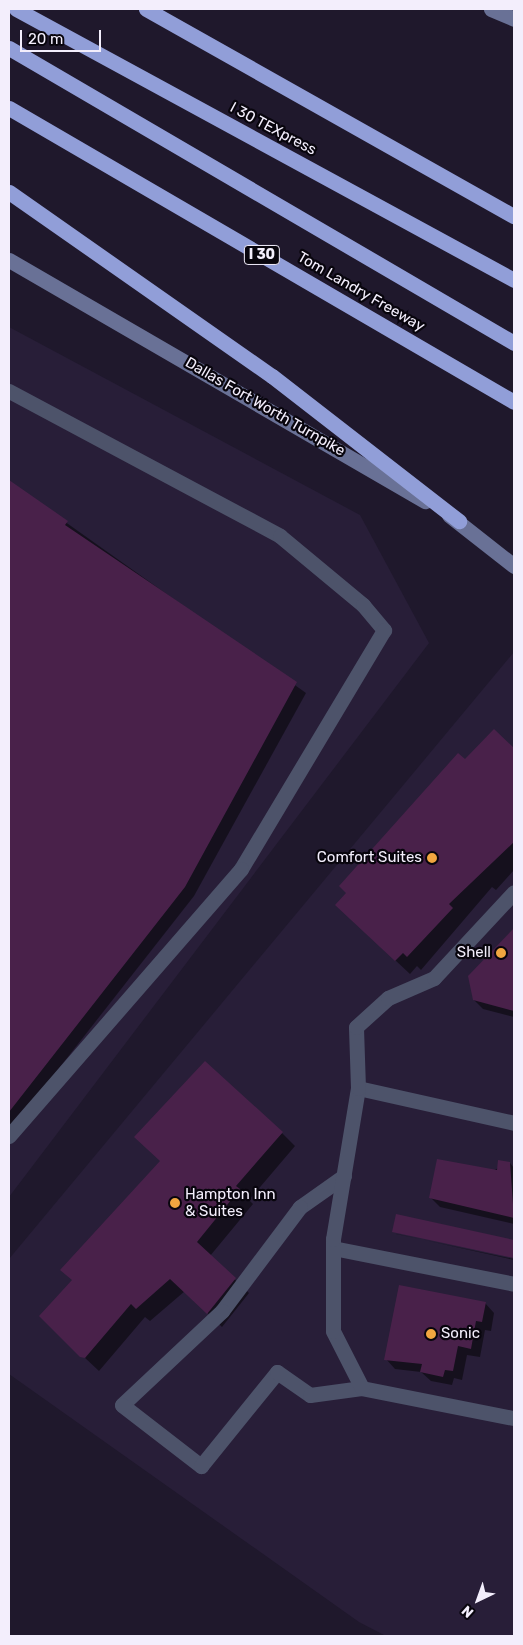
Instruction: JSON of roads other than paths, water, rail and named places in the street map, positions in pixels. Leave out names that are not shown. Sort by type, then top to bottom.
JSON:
[{"type":"highway","name":"I 30 TEXpress","points":[[16,9],[514,280]]},
{"type":"highway","points":[[146,9],[514,216]]},
{"type":"highway","points":[[9,48],[514,343]]},
{"type":"highway","name":"Tom Landry Freeway","points":[[9,108],[514,402]]},
{"type":"highway","points":[[9,192],[272,376],[459,521]]},
{"type":"main road","points":[[491,9],[514,19]]},
{"type":"main road","name":"Dallas Fort Worth Turnpike","points":[[9,260],[459,521],[514,566]]},
{"type":"lane","points":[[9,392],[280,536],[363,605],[384,630],[241,870],[9,1136]]},
{"type":"lane","points":[[362,1388],[333,1331],[334,1248],[358,1088],[356,1027],[388,998],[434,978],[514,892]]},
{"type":"lane","points":[[358,1088],[514,1123]]},
{"type":"lane","points":[[344,1176],[300,1207],[222,1311],[122,1405],[201,1466],[277,1372],[310,1395],[362,1388],[514,1417]]},
{"type":"lane","points":[[334,1248],[514,1284]]},
{"type":"place","name":"Comfort Suites","points":[[432,858]]},
{"type":"place","name":"Shell","points":[[501,953]]},
{"type":"place","name":"Hampton Inn & Suites","points":[[175,1203]]},
{"type":"place","name":"Sonic","points":[[431,1334]]}]
